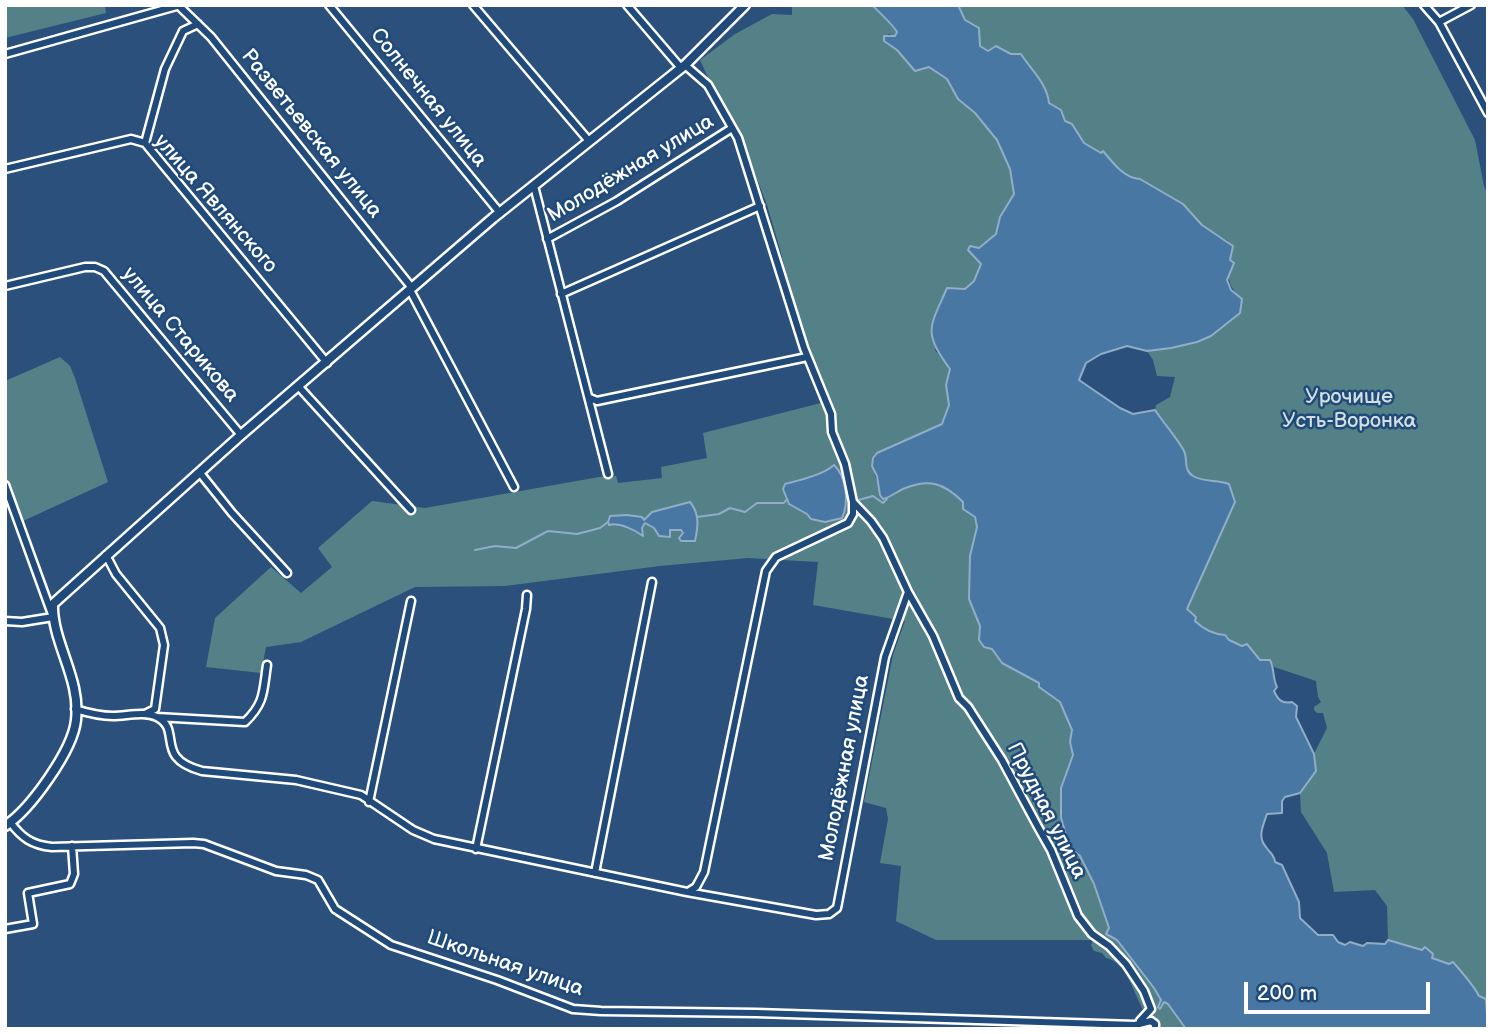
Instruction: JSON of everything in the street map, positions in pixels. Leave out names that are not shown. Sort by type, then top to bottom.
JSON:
[{"type":"street","name":"Солнечная улица","points":[[329,5],[500,213]]},
{"type":"street","points":[[472,5],[589,141]]},
{"type":"street","name":"Молодёжная улица","points":[[627,5],[683,67],[708,85],[738,138],[807,357],[831,414],[832,432],[845,464],[853,502]]},
{"type":"street","points":[[53,617],[53,604],[241,435],[500,213],[683,67],[745,5]]},
{"type":"street","points":[[1424,5],[1440,22],[1488,113]]},
{"type":"street","points":[[1440,22],[1471,5]]},
{"type":"street","points":[[5,54],[179,6]]},
{"type":"street","name":"Разветьевская улица","points":[[179,6],[211,37],[411,289],[514,487]]},
{"type":"street","points":[[145,143],[165,69],[183,31],[198,24]]},
{"type":"street","name":"Молодёжная улица","points":[[547,239],[617,201],[732,128]]},
{"type":"street","name":"улица Являнского","points":[[5,169],[131,139],[145,143],[327,363]]},
{"type":"street","name":"Молодёжная улица","points":[[534,186],[608,474]]},
{"type":"street","points":[[561,294],[760,206]]},
{"type":"street","name":"улица Старикова","points":[[5,286],[85,267],[104,271],[241,435]]},
{"type":"street","points":[[590,398],[597,401],[807,357]]},
{"type":"street","points":[[299,387],[411,510]]},
{"type":"street","points":[[200,473],[287,573]]},
{"type":"street","points":[[5,485],[53,617],[74,690],[76,721],[49,780],[7,824]]},
{"type":"street","points":[[853,502],[871,520],[883,538],[908,592]]},
{"type":"street","points":[[687,892],[696,887],[704,872],[766,571],[776,557],[848,523],[853,514],[853,502]]},
{"type":"street","points":[[106,555],[116,573],[160,628],[164,645],[155,709],[145,714]]},
{"type":"street","points":[[594,873],[652,582]]},
{"type":"street","name":"Молодёжная улица","points":[[156,717],[164,723],[169,732],[173,754],[179,762],[189,767],[202,771],[296,780],[361,795],[413,830],[434,839],[687,892],[816,915],[829,914],[837,908],[885,657],[908,592]]},
{"type":"street","name":"Прудная улица","points":[[908,592],[933,636],[959,698],[968,707],[1002,761],[1051,850],[1077,916],[1092,934],[1109,946],[1126,964],[1144,990],[1151,1009],[1141,1021],[1129,1025]]},
{"type":"street","points":[[476,849],[527,595]]},
{"type":"street","points":[[369,802],[411,601]]},
{"type":"street","points":[[5,621],[22,622],[53,617]]},
{"type":"street","points":[[75,709],[110,716],[145,714],[156,717],[245,722],[258,709],[267,665]]},
{"type":"street","name":"Школьная улица","points":[[7,824],[27,841],[39,846],[204,844],[276,871],[306,875],[318,880],[335,909],[391,945],[498,980],[573,1009],[601,1012],[756,1013],[1129,1025],[1151,1021],[1155,1024],[1155,1029]]},
{"type":"street","points":[[5,929],[33,924],[28,893],[70,884],[74,874],[72,846]]},
{"type":"street","name":"Школьная улица","points":[[1129,1025],[1141,1029]]},
{"type":"green space","points":[[5,5],[105,5],[106,13],[5,38]]},
{"type":"green space","points":[[792,5],[872,5],[897,32],[895,36],[888,34],[884,41],[897,50],[915,71],[929,67],[947,79],[958,99],[975,113],[997,140],[1010,169],[1014,194],[1000,217],[996,234],[979,248],[981,264],[974,281],[965,289],[935,350],[950,369],[946,385],[949,405],[942,424],[877,453],[874,470],[887,498],[908,487],[936,485],[945,488],[964,502],[963,509],[975,517],[977,527],[970,556],[969,599],[980,626],[979,640],[992,649],[1002,663],[1039,683],[1039,687],[1060,702],[1073,730],[1070,742],[1073,755],[1061,788],[1061,818],[1070,848],[1080,856],[1094,884],[1109,928],[1107,934],[1117,940],[1161,1001],[1168,1004],[1186,1029],[1130,1029],[1134,1019],[1144,1011],[1125,972],[1102,953],[1094,951],[1091,945],[1093,940],[936,940],[896,921],[901,866],[880,863],[888,819],[886,808],[864,802],[893,655],[905,621],[813,605],[818,562],[748,558],[660,566],[505,586],[415,587],[301,642],[266,647],[261,673],[206,667],[215,618],[271,567],[301,593],[332,567],[318,548],[372,501],[425,508],[599,477],[616,476],[618,483],[662,478],[661,467],[707,458],[703,433],[821,403],[804,362],[811,359],[790,303],[790,291],[767,205],[745,148],[700,60],[735,34],[772,14],[792,15]]},
{"type":"green space","name":"Урочище Усть-Воронка","points":[[958,5],[1402,5],[1413,19],[1475,140],[1488,195],[1488,1010],[1476,989],[1468,983],[1460,970],[1435,960],[1422,950],[1388,940],[1387,906],[1375,890],[1334,892],[1327,853],[1301,812],[1300,793],[1316,771],[1314,754],[1327,728],[1323,713],[1314,710],[1321,702],[1316,681],[1274,667],[1270,660],[1260,660],[1254,651],[1201,627],[1195,621],[1196,617],[1187,609],[1235,502],[1211,482],[1191,475],[1186,466],[1184,452],[1155,410],[1156,405],[1170,397],[1175,377],[1157,376],[1153,360],[1147,351],[1173,347],[1208,336],[1240,313],[1242,299],[1229,279],[1228,241],[1202,225],[1183,204],[1140,179],[1124,173],[1103,152],[1084,143],[1072,124],[1065,121],[1061,110],[1049,103],[1042,83],[1021,55],[1011,54],[1001,47],[988,51],[980,46],[979,28],[965,20]]},
{"type":"green space","points":[[60,357],[70,366],[75,378],[108,482],[23,521],[5,474],[5,381]]},
{"type":"water","points":[[872,5],[958,5],[965,20],[979,28],[980,46],[988,51],[996,46],[1011,54],[1021,54],[1042,83],[1049,103],[1061,110],[1065,121],[1072,124],[1084,143],[1101,153],[1103,151],[1124,173],[1140,179],[1183,204],[1202,225],[1233,246],[1230,260],[1234,263],[1227,280],[1231,290],[1242,299],[1240,313],[1211,336],[1197,342],[1147,351],[1127,346],[1101,354],[1086,363],[1079,380],[1133,414],[1155,410],[1184,451],[1190,474],[1202,480],[1229,484],[1235,502],[1187,609],[1205,629],[1225,635],[1242,646],[1247,644],[1260,660],[1270,660],[1277,687],[1274,691],[1281,701],[1292,702],[1297,706],[1296,717],[1314,754],[1316,771],[1300,793],[1285,797],[1282,801],[1282,813],[1267,814],[1261,835],[1275,862],[1282,865],[1299,902],[1300,918],[1318,935],[1333,935],[1338,942],[1345,945],[1350,942],[1363,946],[1367,943],[1385,944],[1388,940],[1422,950],[1425,947],[1433,954],[1432,958],[1449,964],[1453,962],[1479,996],[1486,999],[1488,1029],[1186,1029],[1168,1004],[1164,1002],[1160,1009],[1158,1007],[1161,1000],[1154,988],[1117,940],[1106,934],[1109,928],[1094,884],[1080,856],[1070,848],[1061,818],[1061,788],[1073,755],[1070,742],[1072,730],[1060,702],[1039,687],[1039,683],[1002,663],[992,649],[984,647],[979,640],[980,626],[969,599],[970,556],[977,527],[975,517],[963,509],[963,502],[949,490],[936,484],[912,486],[883,499],[872,466],[877,453],[942,424],[949,405],[946,385],[950,369],[935,346],[932,337],[933,321],[947,288],[965,289],[974,281],[981,264],[968,250],[970,246],[979,248],[996,234],[1000,217],[1014,194],[1010,169],[997,140],[975,113],[958,99],[947,79],[929,67],[915,71],[897,50],[884,41],[884,36],[895,36],[897,32]]},
{"type":"water","points":[[834,465],[842,476],[846,490],[846,505],[842,518],[825,522],[811,519],[789,504],[783,489],[785,484],[818,474]]},
{"type":"water","points":[[690,502],[697,516],[695,541],[681,541],[681,530],[670,530],[670,537],[659,536],[654,528],[645,523],[642,528],[643,536],[622,526],[609,525],[608,522],[610,516],[627,515],[642,517],[644,520],[652,512]]},
{"type":"waterway","points":[[855,501],[873,496],[883,503],[887,499]]},
{"type":"waterway","points":[[697,517],[719,514],[730,508],[745,512],[757,503],[784,503],[787,499]]},
{"type":"waterway","points":[[475,550],[495,546],[516,548],[548,531],[577,534],[600,528],[608,522]]}]
